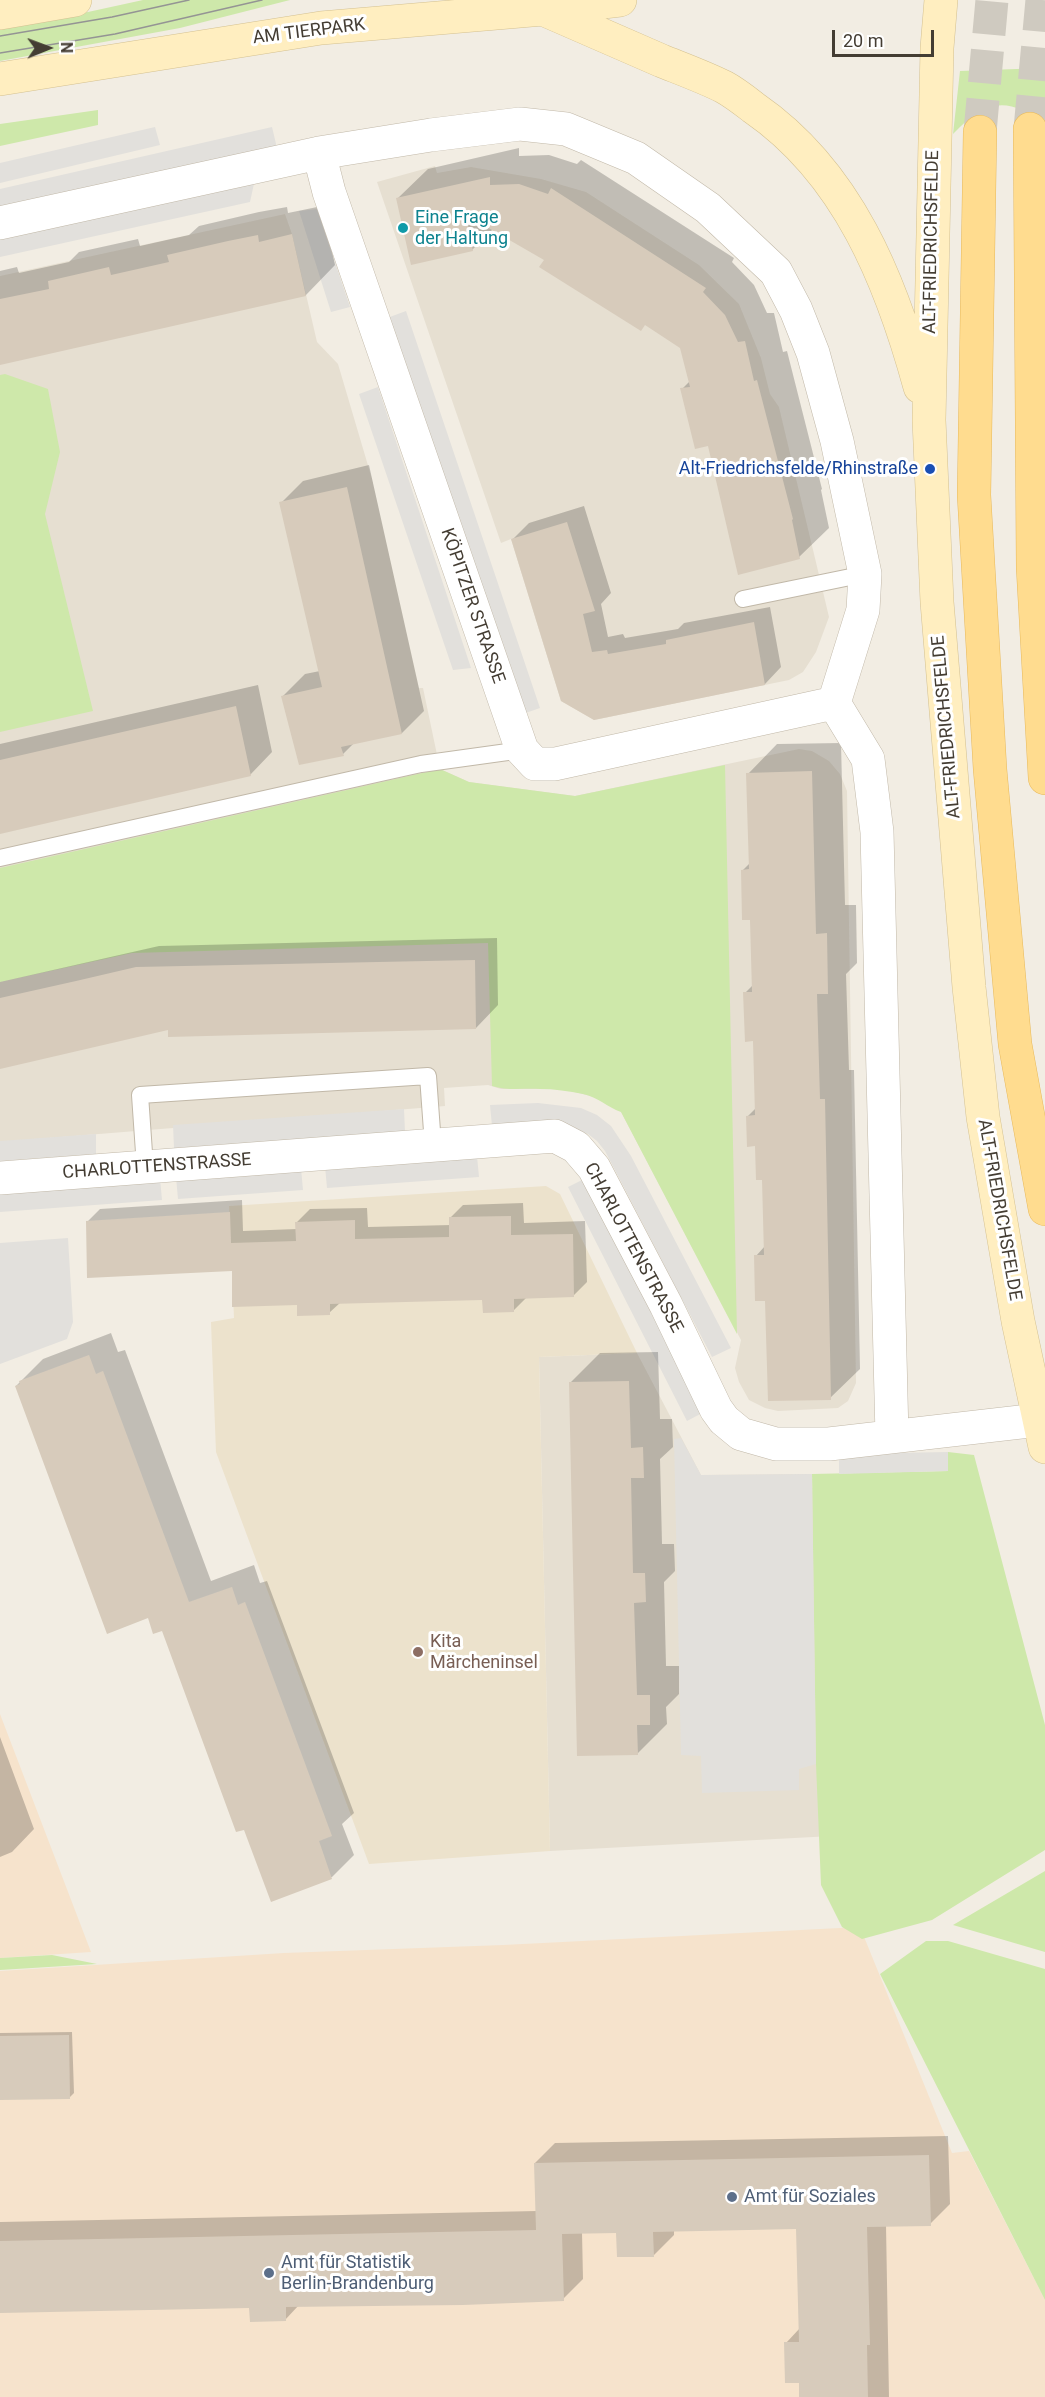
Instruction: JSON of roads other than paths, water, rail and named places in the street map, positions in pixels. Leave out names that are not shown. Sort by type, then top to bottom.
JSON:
[{"type":"main road","points":[[0,12],[75,0]]},
{"type":"main road","name":"AM TIERPARK","points":[[0,79],[321,28],[620,0]]},
{"type":"main road","name":"ALT-FRIEDRICHSFELDE","points":[[941,0],[936,48],[929,420],[937,602],[982,1117],[1018,1321],[1042,1434]]},
{"type":"main road","points":[[543,9],[725,88],[770,119],[829,178],[862,231],[889,290],[910,350],[929,420]]},
{"type":"main road","points":[[1030,129],[1033,567],[1045,778]]},
{"type":"main road","points":[[980,132],[975,495],[989,757],[1015,1044],[1045,1209]]},
{"type":"street","points":[[0,223],[319,153],[520,124],[566,129],[636,158],[708,208],[776,272],[796,310],[813,353],[837,441],[865,574],[863,610],[834,703],[868,759],[877,832],[892,1436]]},
{"type":"street","name":"KÖPITZER STRASSE","points":[[319,153],[329,192],[522,750]]},
{"type":"street","points":[[522,750],[535,764],[555,764],[834,703]]},
{"type":"street","name":"CHARLOTTENSTRASSE","points":[[0,1179],[555,1136],[576,1147],[594,1168],[666,1305],[716,1409],[724,1420],[741,1434],[776,1444],[829,1444],[892,1436],[1042,1434]]},
{"type":"lane","points":[[743,599],[865,574]]},
{"type":"lane","points":[[0,858],[421,764],[522,750]]},
{"type":"lane","points":[[145,1167],[140,1095],[428,1076],[433,1145]]},
{"type":"tunnel","points":[[980,132],[992,0]]},
{"type":"tunnel","points":[[1030,129],[1042,0]]},
{"type":"tram line","points":[[0,36],[112,17],[189,0]]},
{"type":"tram line","points":[[0,53],[115,34],[262,0]]},
{"type":"place","name":"Eine Frage der Haltung","points":[[403,228]]},
{"type":"place","name":"Alt-Friedrichsfelde/Rhinstraße","points":[[930,469]]},
{"type":"place","name":"Kita Märcheninsel","points":[[418,1652]]},
{"type":"place","name":"Amt für Soziales","points":[[732,2197]]},
{"type":"place","name":"Amt für Statistik Berlin-Brandenburg","points":[[269,2273]]}]
